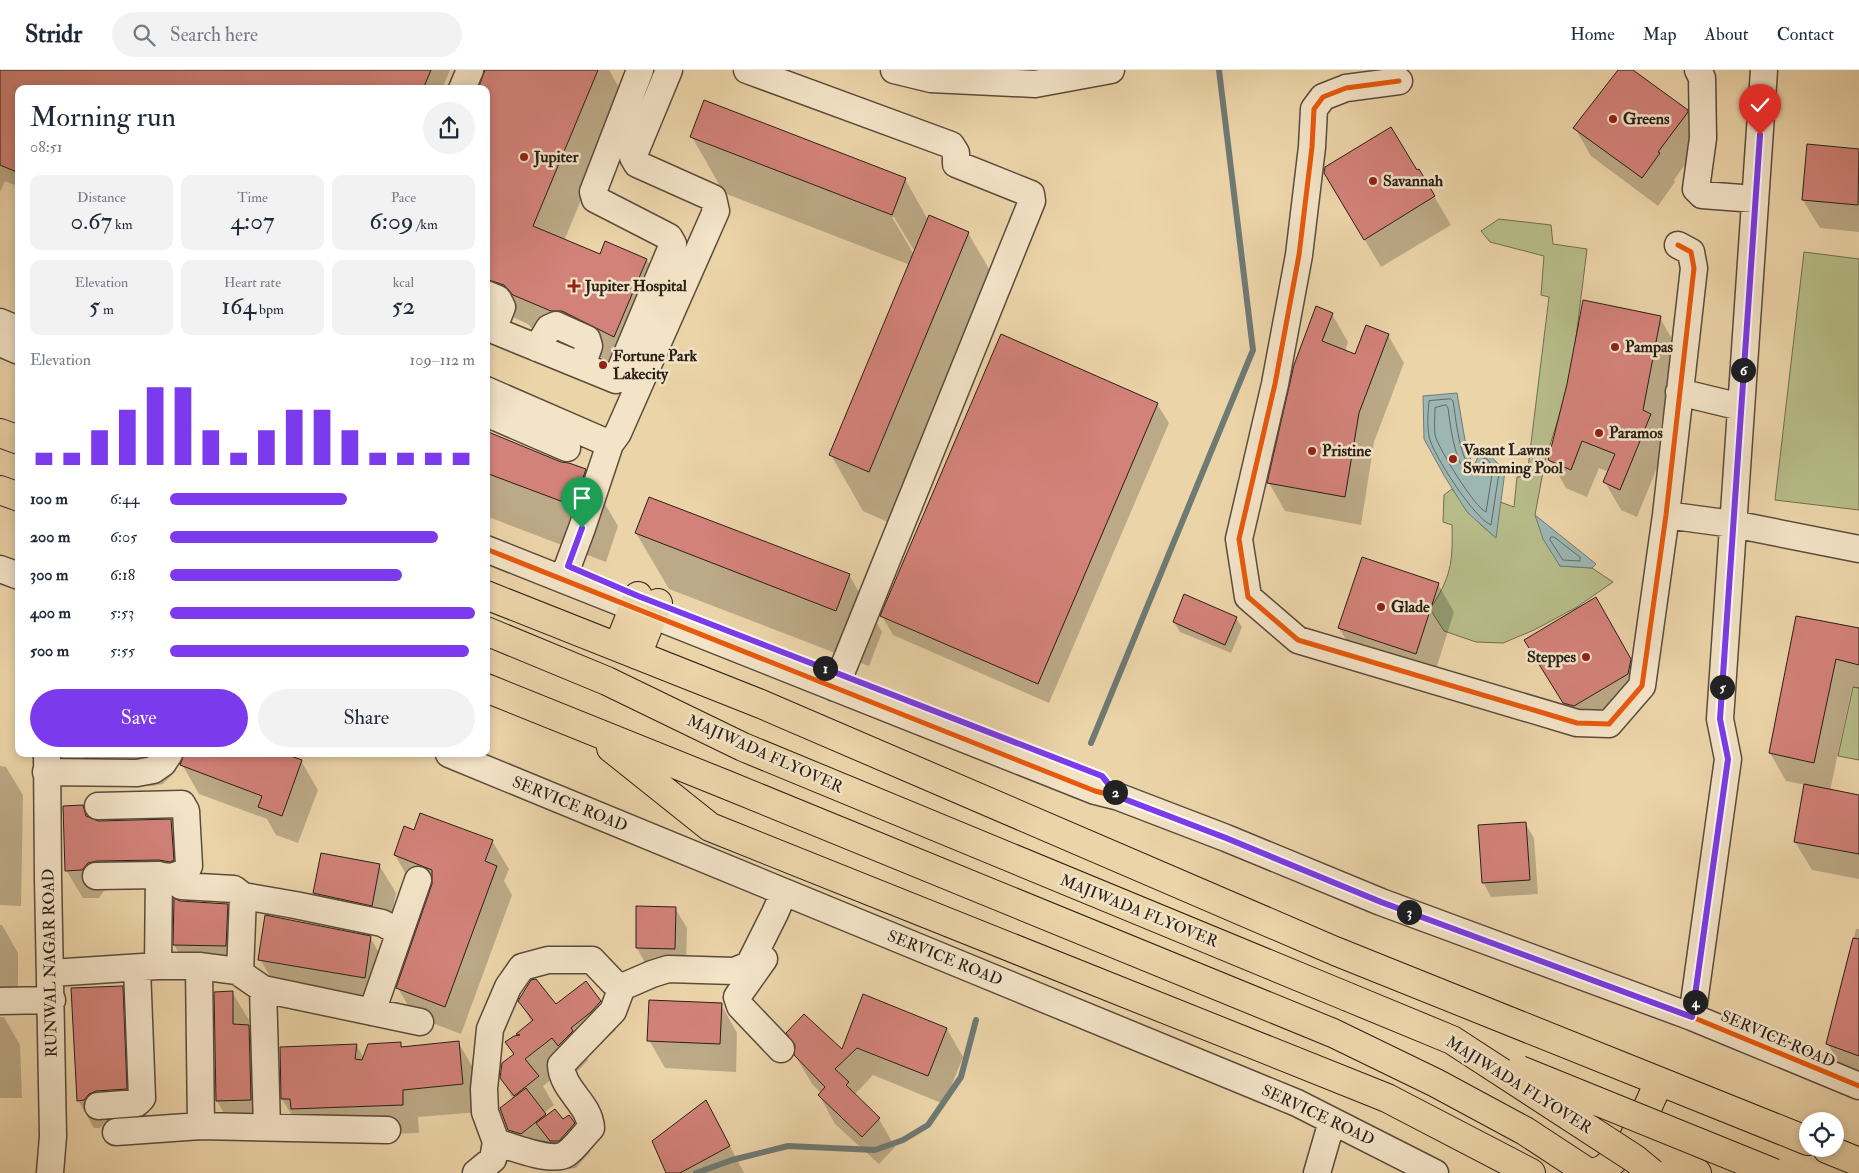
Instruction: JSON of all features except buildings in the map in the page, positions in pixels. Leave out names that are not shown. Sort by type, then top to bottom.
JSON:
[{"type":"highway","points":[[0,432],[15,438]]},
{"type":"highway","points":[[0,490],[15,496]]},
{"type":"highway","points":[[490,597],[770,708],[1335,951],[1799,1137]]},
{"type":"highway","points":[[627,651],[646,606]]},
{"type":"highway","name":"MAJIWADA FLYOVER","points":[[490,633],[607,680],[743,747],[1452,1040],[1635,1159],[1652,1173]]},
{"type":"highway","points":[[490,690],[1333,1033],[1436,1083],[1525,1131],[1589,1173]]},
{"type":"highway","points":[[589,730],[710,828],[1387,1098],[1531,1173]]},
{"type":"highway","points":[[1452,1040],[1546,1081],[1774,1173]]},
{"type":"highway","points":[[1593,1173],[1604,1169],[1631,1144],[1659,1082]]},
{"type":"highway","points":[[1631,1144],[1697,1173]]},
{"type":"highway","points":[[1844,1156],[1859,1162]]},
{"type":"street","points":[[464,85],[470,70]]},
{"type":"street","points":[[490,296],[498,299],[502,307],[490,329],[616,380],[673,244],[669,237],[595,199],[593,192],[640,70]]},
{"type":"street","points":[[566,573],[610,444],[618,433],[716,211],[713,198],[637,164],[633,157],[669,70]]},
{"type":"street","points":[[747,70],[951,145],[956,153],[956,164],[1031,194],[1032,201],[837,681]]},
{"type":"street","points":[[894,70],[931,79],[1035,84],[1111,70]]},
{"type":"street","points":[[1698,70],[1702,78],[1703,138],[1696,189],[1702,194],[1755,199]]},
{"type":"street","points":[[1692,1017],[1728,759],[1720,719],[1764,70]]},
{"type":"street","points":[[1399,81],[1346,88],[1323,97],[1314,109],[1312,147],[1299,255],[1275,384],[1239,539],[1248,597],[1298,640],[1578,723],[1608,724],[1642,686],[1666,515],[1694,268],[1691,252],[1678,245]]},
{"type":"street","points":[[0,322],[15,328]]},
{"type":"street","points":[[0,343],[15,349]]},
{"type":"street","points":[[490,392],[610,444]]},
{"type":"street","points":[[1679,392],[1741,407]]},
{"type":"street","points":[[490,415],[567,448]]},
{"type":"street","points":[[1666,515],[1733,524],[1859,549]]},
{"type":"street","name":"SERVICE ROAD","points":[[490,533],[566,573]]},
{"type":"street","name":"SERVICE ROAD","points":[[490,549],[566,573],[837,681],[1102,776],[1119,797],[1226,838],[1381,902],[1692,1017],[1859,1086]]},
{"type":"street","points":[[0,569],[15,575]]},
{"type":"street","points":[[47,763],[137,773],[153,770],[163,763],[167,757]]},
{"type":"street","name":"SERVICE ROAD","points":[[456,757],[1297,1103],[1435,1173]]},
{"type":"street","name":"RUNWAL NAGAR ROAD","points":[[47,763],[54,1136],[50,1173]]},
{"type":"street","points":[[96,876],[165,876],[186,872],[189,866],[186,811],[182,804],[98,806]]},
{"type":"street","points":[[165,876],[181,886],[234,889],[243,896],[382,923],[399,932]]},
{"type":"street","points":[[98,1106],[137,1103],[142,1098],[147,967],[165,876]]},
{"type":"street","points":[[372,1012],[418,880]]},
{"type":"street","points":[[496,1142],[520,1150],[554,1157],[565,1155],[591,1128],[590,1119],[561,1076],[561,1065],[613,1011],[622,987],[652,974],[668,970],[734,971],[748,965],[776,913],[791,895]]},
{"type":"street","points":[[781,1049],[740,1006],[737,997],[775,944],[791,895]]},
{"type":"street","points":[[240,973],[243,896]]},
{"type":"street","points":[[476,1173],[493,1159],[496,1142],[485,1112],[484,1089],[490,1029],[508,986],[522,967],[548,960],[592,960],[614,982],[622,987]]},
{"type":"street","points":[[51,973],[199,966],[237,971],[263,989],[420,1022]]},
{"type":"street","points":[[199,966],[202,1126]]},
{"type":"street","points":[[263,989],[266,1128]]},
{"type":"street","points":[[0,1001],[52,1000]]},
{"type":"street","points":[[1317,1173],[1332,1121]]},
{"type":"street","points":[[116,1132],[202,1126],[387,1130]]},
{"type":"green space","points":[[1499,219],[1551,225],[1553,244],[1587,249],[1571,378],[1545,461],[1535,515],[1560,566],[1592,568],[1613,582],[1577,607],[1534,630],[1503,643],[1476,642],[1444,631],[1430,609],[1442,588],[1451,560],[1452,525],[1443,522],[1444,495],[1452,489],[1481,525],[1495,537],[1500,502],[1514,507],[1517,477],[1527,476],[1549,297],[1541,295],[1544,256],[1490,242],[1481,231]]},
{"type":"green space","points":[[1804,252],[1859,259],[1859,510],[1775,500]]},
{"type":"green space","points":[[1853,687],[1859,688],[1859,760],[1838,756]]},
{"type":"water","name":"Vasant Lawns Swimming Pool","points":[[1457,393],[1467,452],[1474,465],[1483,448],[1505,471],[1496,538],[1467,512],[1424,439],[1423,396]]},
{"type":"water","points":[[1535,515],[1596,564],[1592,568],[1560,566],[1543,539]]},
{"type":"waterway","points":[[1091,743],[1253,350],[1219,70]]},
{"type":"waterway","points":[[696,1173],[732,1160],[788,1146],[875,1150],[903,1140],[928,1125],[961,1077],[976,1020]]},
{"type":"cycle path","points":[[1399,81],[1346,88],[1323,97],[1314,109],[1312,147],[1299,255],[1275,384],[1239,539],[1248,597],[1298,640],[1577,723],[1609,724],[1642,686],[1666,515],[1694,268],[1691,252],[1678,245]]},
{"type":"cycle path","points":[[490,551],[1095,791],[1119,797],[1226,838],[1381,902],[1692,1017],[1859,1086]]},
{"type":"place","name":"Greens","points":[[1613,119]]},
{"type":"place","name":"Jupiter","points":[[524,157]]},
{"type":"place","name":"Savannah","points":[[1373,181]]},
{"type":"place","name":"Jupiter Hospital","points":[[574,286]]},
{"type":"place","name":"Pampas","points":[[1615,347]]},
{"type":"place","name":"Fortune Park Lakecity","points":[[603,365]]},
{"type":"place","name":"Paramos","points":[[1599,433]]},
{"type":"place","name":"Pristine","points":[[1312,451]]},
{"type":"place","name":"Vasant Lawns Swimming Pool","points":[[1453,459]]},
{"type":"place","name":"Glade","points":[[1381,607]]},
{"type":"place","name":"Steppes","points":[[1586,657]]},
{"type":"route","points":[[582,528],[568,566],[638,596],[1102,776],[1119,797],[1226,838],[1381,902],[1692,1017],[1728,759],[1720,719],[1760,135]]}]
